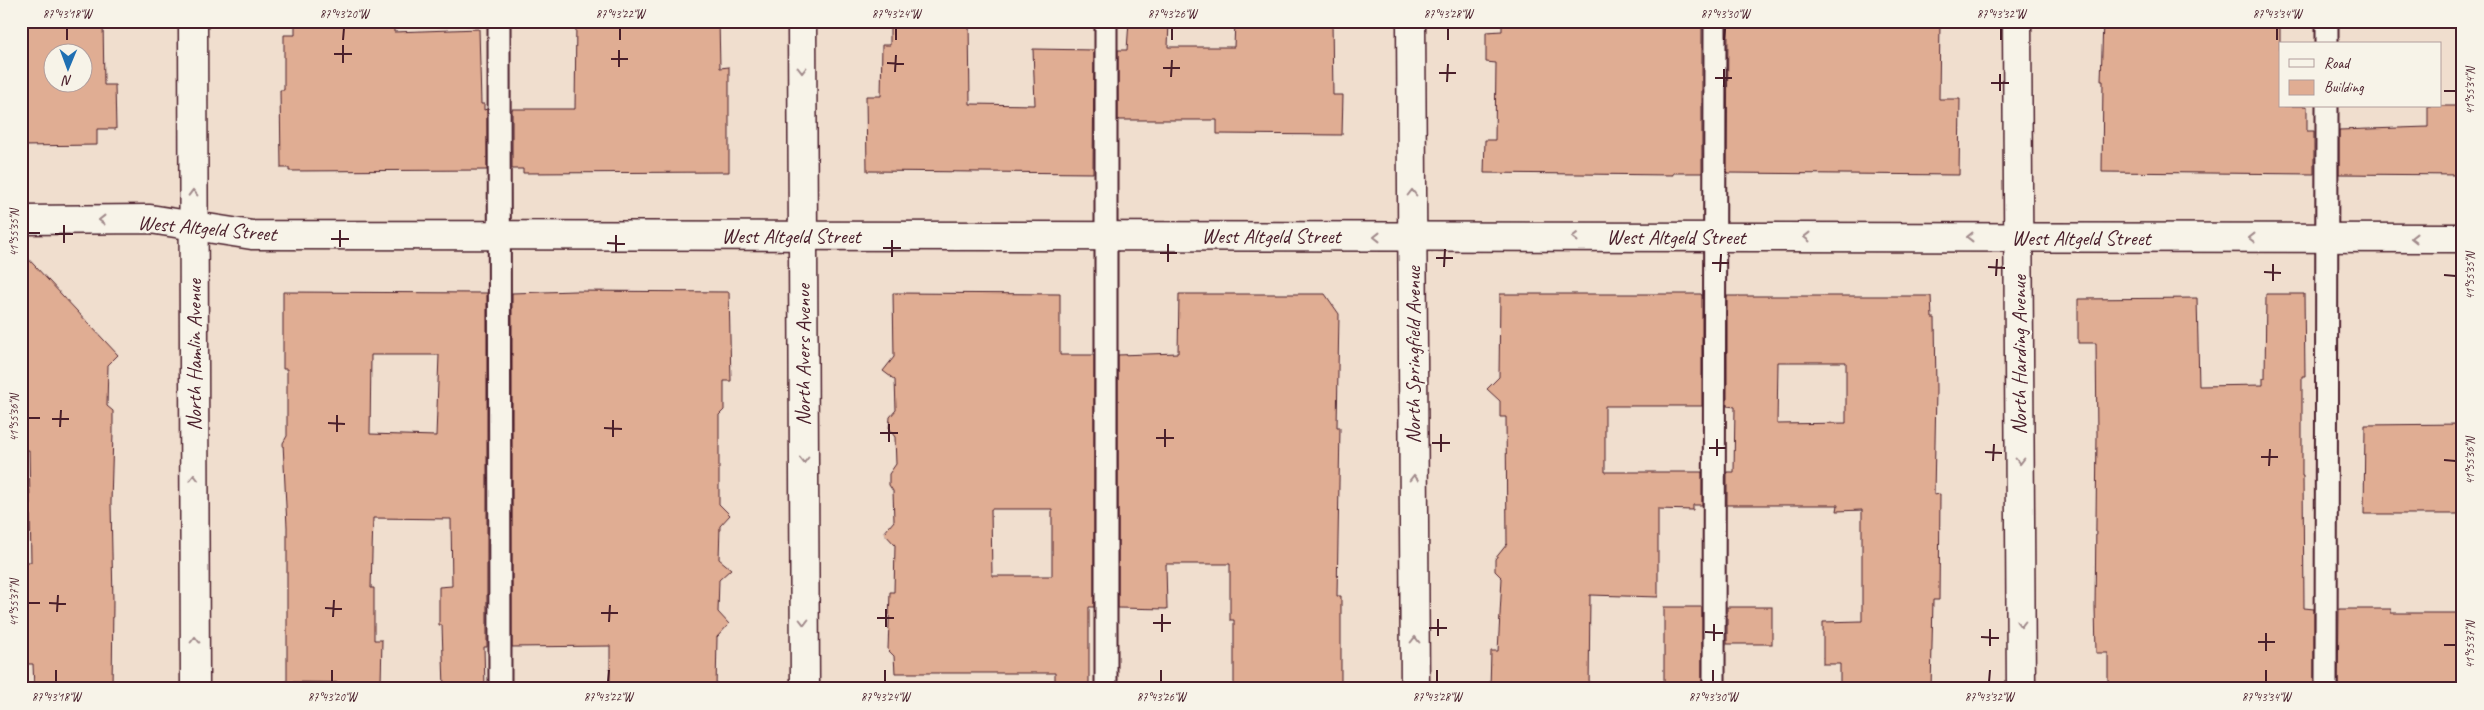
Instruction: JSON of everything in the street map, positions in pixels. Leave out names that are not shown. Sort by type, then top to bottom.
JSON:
[{"type":"street","name":"North Hamlin Avenue","points":[[193,21],[195,689]]},
{"type":"street","name":"North Avers Avenue","points":[[802,21],[804,689]]},
{"type":"street","name":"North Springfield Avenue","points":[[1411,21],[1415,689]]},
{"type":"street","name":"North Harding Avenue","points":[[2017,21],[2021,689]]},
{"type":"street","name":"West Altgeld Street","points":[[21,220],[150,220],[240,235],[2463,238]]},
{"type":"lane","points":[[499,21],[500,689]]},
{"type":"lane","points":[[1106,21],[1106,689]]},
{"type":"lane","points":[[1714,689],[1715,21]]},
{"type":"lane","points":[[2327,21],[2327,42]]},
{"type":"lane","points":[[2326,689],[2327,108]]},
{"type":"building","points":[[21,21],[103,21],[104,85],[115,85],[116,129],[97,129],[97,145],[21,146]]},
{"type":"building","points":[[295,21],[394,21],[394,32],[479,29],[481,104],[484,104],[484,110],[487,109],[487,170],[289,171],[289,168],[281,168],[280,90],[284,90],[284,35],[295,35]]},
{"type":"building","points":[[576,21],[719,21],[720,68],[729,67],[729,172],[523,173],[523,169],[512,169],[512,109],[575,109]]},
{"type":"building","points":[[890,21],[969,21],[970,104],[1035,105],[1033,49],[1094,50],[1093,173],[867,171],[866,96],[881,96],[882,45],[890,45]]},
{"type":"building","points":[[1129,21],[1169,21],[1168,47],[1234,47],[1235,21],[1332,21],[1333,95],[1343,95],[1342,135],[1217,134],[1217,120],[1118,120],[1118,50],[1127,50]]},
{"type":"building","points":[[1502,21],[1702,21],[1702,173],[1673,173],[1673,175],[1484,173],[1485,140],[1495,140],[1496,63],[1486,62],[1486,32],[1502,31]]},
{"type":"building","points":[[1728,21],[1940,21],[1939,99],[1960,99],[1959,175],[1727,173]]},
{"type":"building","points":[[2103,21],[2280,21],[2279,108],[2307,108],[2307,131],[2314,131],[2314,174],[2102,172],[2103,81],[2101,81]]},
{"type":"building","points":[[2463,106],[2463,175],[2339,174],[2339,130],[2428,127],[2428,108]]},
{"type":"building","points":[[21,251],[118,355],[108,365],[107,406],[113,411],[111,503],[112,689],[34,689],[33,664],[21,664],[21,562],[31,562],[29,450],[21,450]]},
{"type":"building","points":[[575,291],[729,292],[731,381],[724,381],[724,410],[719,415],[719,504],[730,515],[720,526],[719,559],[731,569],[719,580],[718,612],[729,624],[717,637],[716,689],[610,689],[610,646],[512,647],[512,293]]},
{"type":"building","points":[[283,292],[487,293],[487,647],[484,647],[485,689],[444,689],[442,625],[439,625],[439,587],[452,586],[451,519],[373,518],[371,588],[374,588],[374,640],[382,640],[381,683],[287,682],[287,527],[283,443],[287,436],[287,369],[283,369]],"holes":[[[371,355],[439,355],[436,436],[370,434]]]},
{"type":"building","points":[[893,293],[1060,294],[1060,355],[1094,355],[1094,607],[1089,607],[1089,689],[1055,689],[1055,673],[895,673],[894,656],[888,650],[890,592],[894,592],[895,545],[884,533],[894,521],[893,491],[889,485],[889,474],[896,464],[895,437],[889,429],[890,417],[896,410],[895,380],[883,371],[894,357]],"holes":[[[991,509],[1052,509],[1052,576],[992,576]]]},
{"type":"building","points":[[1179,294],[1325,294],[1339,314],[1337,427],[1340,427],[1337,596],[1341,596],[1341,689],[1234,689],[1234,620],[1230,620],[1230,564],[1166,564],[1167,609],[1118,608],[1118,355],[1178,353]]},
{"type":"building","points":[[1500,294],[1701,294],[1702,296],[1702,406],[1605,406],[1605,472],[1702,472],[1702,505],[1693,505],[1693,510],[1658,509],[1658,597],[1590,595],[1589,689],[1490,689],[1491,651],[1498,651],[1502,578],[1495,571],[1495,559],[1507,544],[1506,417],[1500,417],[1500,401],[1487,389],[1499,377]]},
{"type":"building","points":[[2266,294],[2304,294],[2305,376],[2302,376],[2302,476],[2304,608],[2314,609],[2314,689],[2108,689],[2108,653],[2096,653],[2096,343],[2078,343],[2078,299],[2197,298],[2199,386],[2263,385],[2263,378],[2265,378]]},
{"type":"building","points":[[1727,296],[1931,296],[1932,318],[1935,318],[1934,495],[1940,494],[1939,600],[1933,600],[1931,689],[1840,689],[1840,664],[1823,664],[1823,622],[1862,621],[1862,510],[1837,511],[1838,505],[1727,505],[1727,472],[1734,472],[1735,407],[1727,406]],"holes":[[[1778,362],[1846,362],[1846,423],[1777,424]]]},
{"type":"building","points":[[2463,424],[2463,514],[2364,514],[2365,425]]},
{"type":"building","points":[[1664,607],[1702,607],[1702,689],[1664,689]]},
{"type":"building","points":[[1727,607],[1772,607],[1772,644],[1727,644]]},
{"type":"building","points":[[2339,609],[2391,609],[2391,613],[2463,613],[2463,689],[2338,689]]}]
